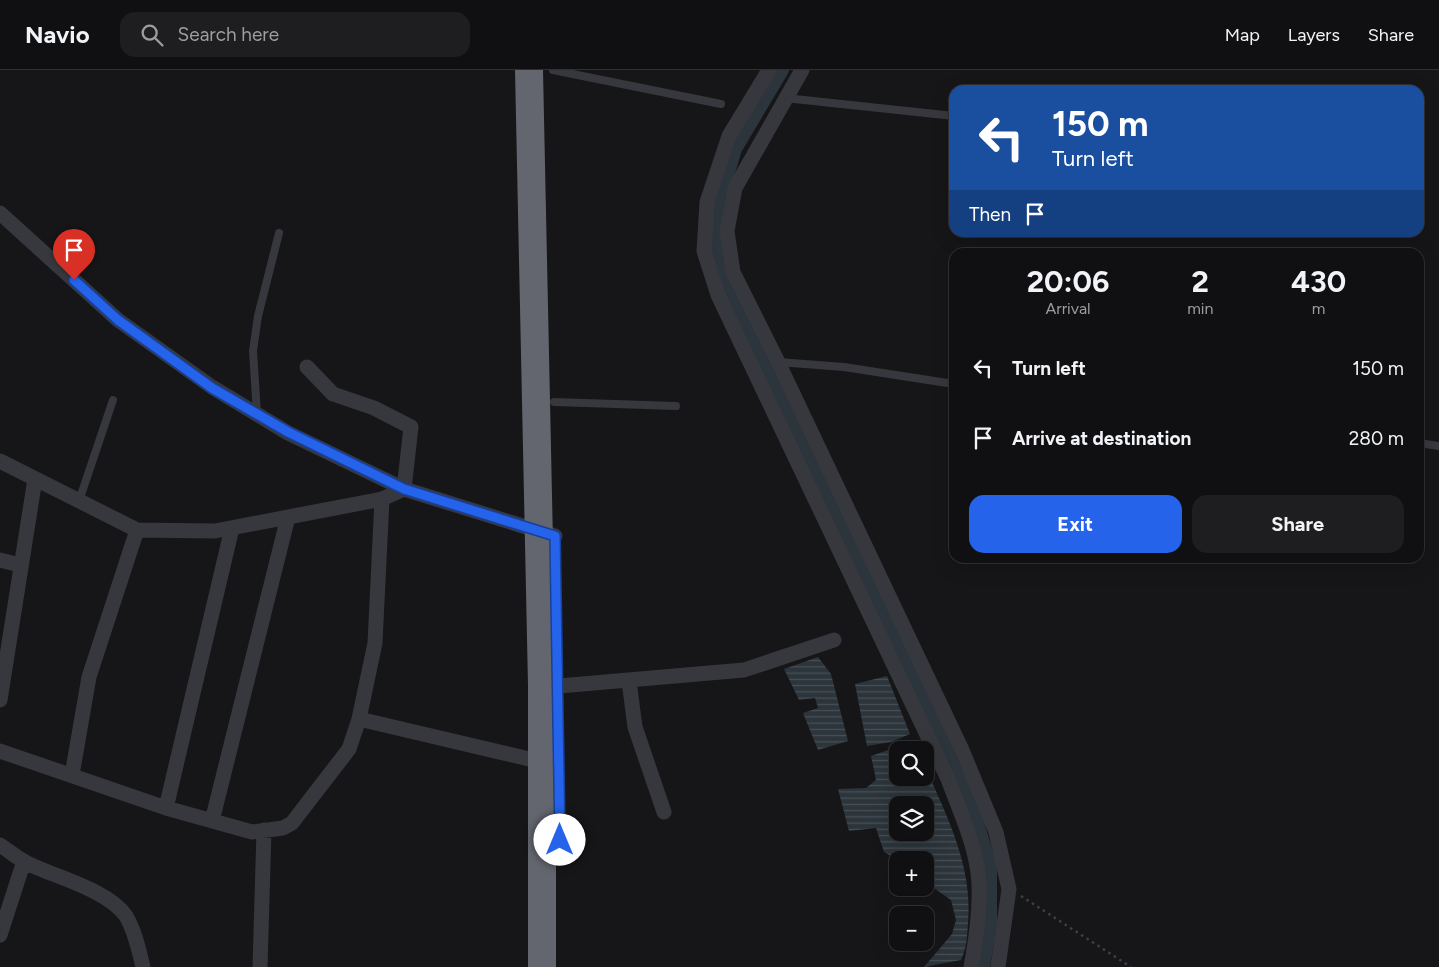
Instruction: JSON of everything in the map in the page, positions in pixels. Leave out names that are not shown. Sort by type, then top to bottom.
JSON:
[{"type":"highway","points":[[529,70],[547,533],[559,686],[560,967]]},
{"type":"highway","points":[[542,967],[542,762],[547,533],[554,402],[547,70]]},
{"type":"street","points":[[769,70],[729,136],[707,202],[704,251],[718,295],[948,780],[971,842],[979,882],[972,967]]},
{"type":"street","points":[[802,70],[735,188],[727,231],[733,272],[778,362],[962,750],[996,832],[1009,889],[998,967]]},
{"type":"street","points":[[0,213],[118,320],[212,388],[288,432],[404,489],[547,533]]},
{"type":"street","points":[[307,367],[333,394],[374,408],[411,427],[404,489]]},
{"type":"street","points":[[0,461],[137,530],[215,531],[382,499],[404,489]]},
{"type":"street","points":[[0,700],[6,616],[20,565],[35,479]]},
{"type":"street","points":[[0,751],[166,808],[252,832],[283,828],[292,823],[349,749],[359,719],[375,643],[382,499]]},
{"type":"street","points":[[212,820],[288,517]]},
{"type":"street","points":[[166,808],[232,528]]},
{"type":"street","points":[[72,775],[89,676],[137,530]]},
{"type":"street","points":[[0,560],[20,565]]},
{"type":"street","points":[[559,686],[744,670],[834,640]]},
{"type":"street","points":[[629,681],[634,727],[664,812]]},
{"type":"street","points":[[359,719],[542,762]]},
{"type":"street","points":[[260,967],[264,830]]},
{"type":"street","points":[[0,845],[24,861],[95,893],[113,904],[126,916],[138,945],[143,967]]},
{"type":"street","points":[[0,935],[24,861]]},
{"type":"lane","points":[[553,70],[721,104]]},
{"type":"lane","points":[[785,98],[949,115]]},
{"type":"lane","points":[[257,414],[253,351],[258,316],[279,233]]},
{"type":"lane","points":[[778,362],[844,367],[949,383]]},
{"type":"lane","points":[[79,501],[113,400]]},
{"type":"lane","points":[[554,402],[676,406]]},
{"type":"lane","points":[[1424,444],[1439,446]]},
{"type":"path","points":[[1009,889],[1132,967]]},
{"type":"shaded area","points":[[818,657],[831,674],[848,741],[818,750],[803,713],[818,708],[815,698],[799,700],[784,669]]},
{"type":"shaded area","points":[[887,676],[910,734],[889,742],[867,746],[855,684]]},
{"type":"shaded area","points":[[889,750],[889,786],[934,786],[957,842],[966,882],[968,923],[966,942],[961,960],[924,967],[952,934],[956,920],[951,900],[934,888],[934,851],[889,851],[889,855],[884,852],[876,828],[849,831],[838,789],[866,788],[876,780],[871,756]]},
{"type":"waterway","points":[[782,70],[735,149],[720,199],[717,248],[733,302],[907,661],[974,813],[990,865],[990,924],[983,967]]},
{"type":"route","points":[[74,280],[118,320],[212,388],[288,432],[404,489],[555,536],[559,686],[560,840]]}]
